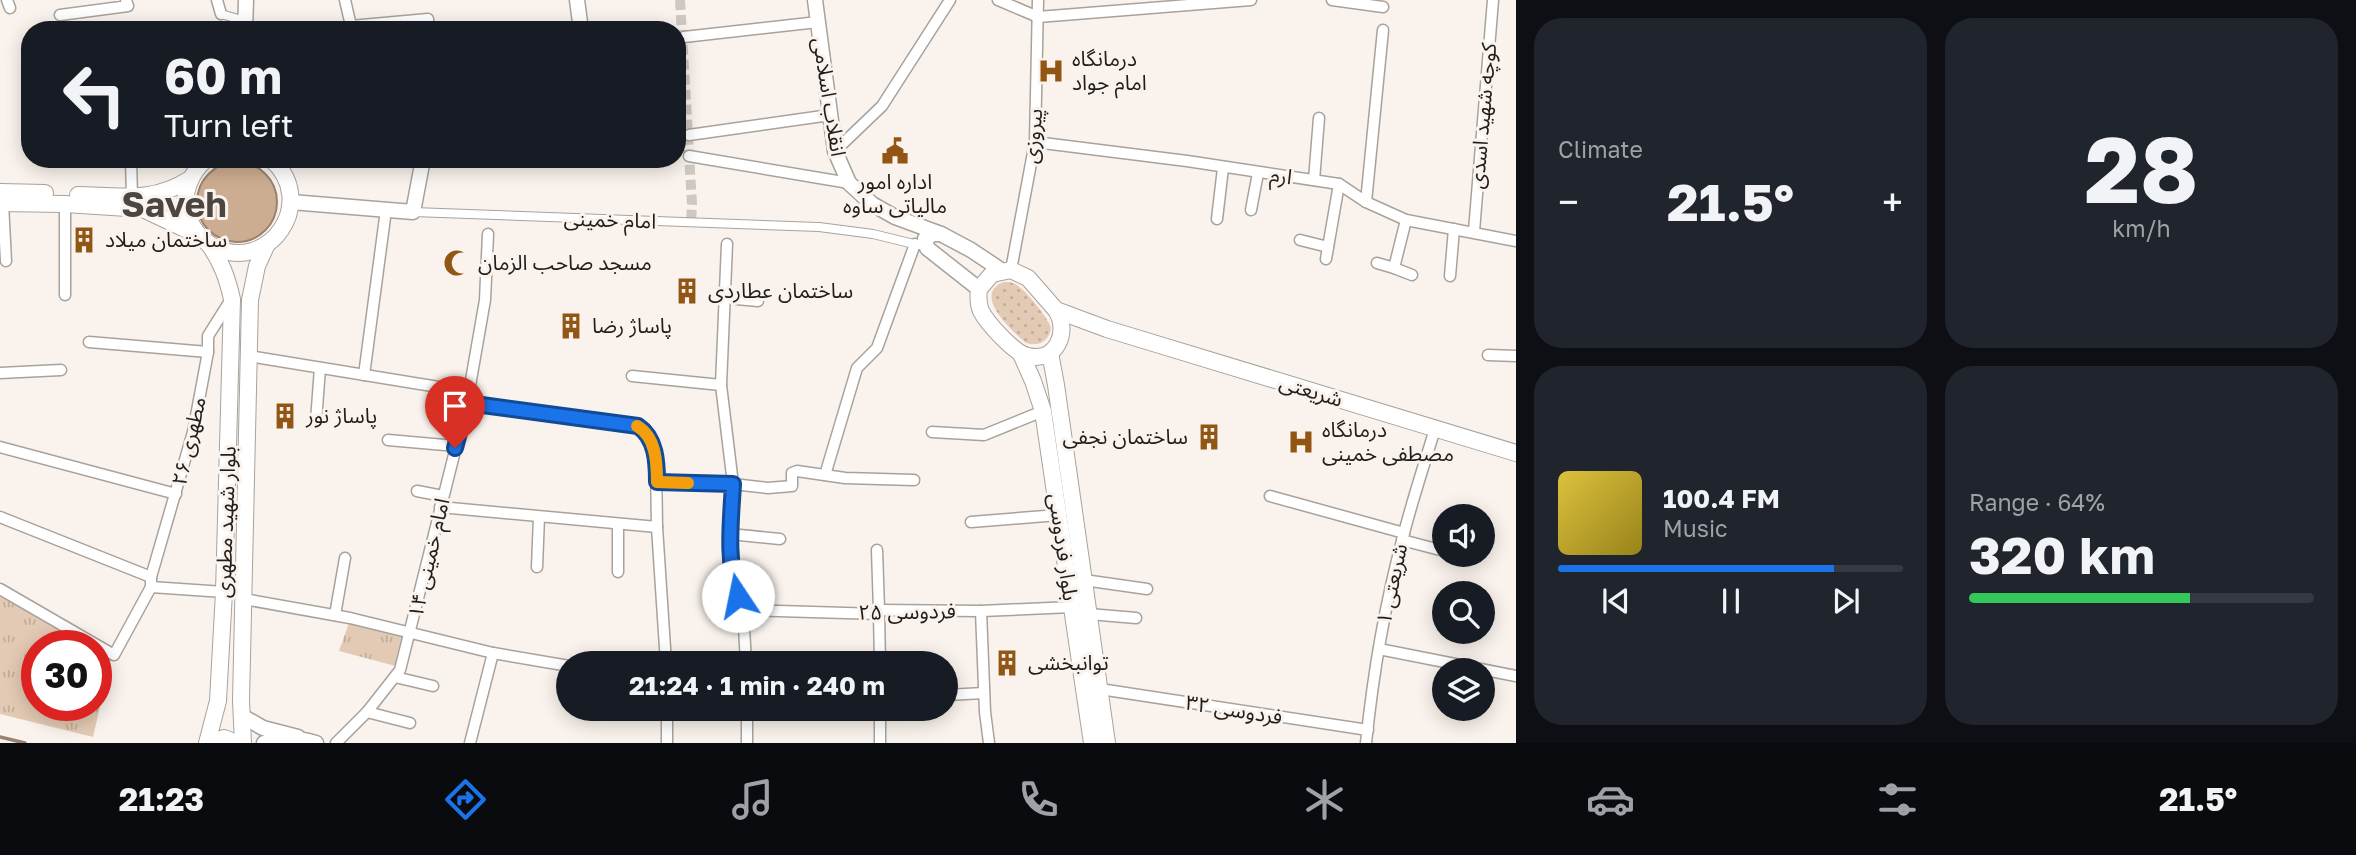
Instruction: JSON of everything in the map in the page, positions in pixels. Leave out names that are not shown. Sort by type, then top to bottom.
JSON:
[{"type":"main road","points":[[1,194],[132,197],[156,195],[190,179],[199,168]]},
{"type":"main road","points":[[278,168],[286,178],[291,202]]},
{"type":"main road","name":"بلوار شهید مطهری","points":[[190,179],[186,206],[192,225],[220,260],[229,282],[232,299],[224,592],[218,701],[209,743]]},
{"type":"main road","points":[[1,194],[65,204],[143,209],[224,251],[242,253],[267,244]]},
{"type":"main road","name":"بلوار شهید مطهری","points":[[243,743],[250,300],[257,266],[267,244],[288,219],[291,202]]},
{"type":"main road","points":[[1006,270],[1021,273],[1028,278],[1061,318],[1062,340],[1049,353],[1040,357],[1020,354],[980,309],[979,289],[992,274],[1006,270]]},
{"type":"main road","name":"شریعتی","points":[[1056,310],[1107,329],[1516,453]]},
{"type":"main road","name":"شریعتی","points":[[1063,331],[1107,329]]},
{"type":"main road","name":"بلوار فردوسی","points":[[1049,353],[1056,385],[1107,743]]},
{"type":"main road","name":"بلوار فردوسی","points":[[1020,354],[1034,381],[1043,411],[1092,743]]},
{"type":"main road","points":[[209,743],[224,738],[236,743]]},
{"type":"street","points":[[60,15],[128,6],[126,0]]},
{"type":"street","points":[[217,0],[221,14],[236,21]]},
{"type":"street","points":[[245,21],[246,0]]},
{"type":"street","points":[[345,0],[350,21]]},
{"type":"street","points":[[577,0],[580,21]]},
{"type":"street","name":"انقلاب اسلامی","points":[[815,0],[835,151],[849,183],[873,204],[895,217],[941,234],[1006,270]]},
{"type":"street","points":[[835,151],[882,106],[950,0]]},
{"type":"street","points":[[998,0],[1038,17],[1251,0]]},
{"type":"street","name":"پیروزی","points":[[1006,270],[1035,142],[1038,0]]},
{"type":"street","points":[[1332,0],[1383,7]]},
{"type":"street","name":"کوچه شهید اسدی","points":[[1474,231],[1493,0]]},
{"type":"street","points":[[686,37],[818,22]]},
{"type":"street","points":[[1366,202],[1383,30]]},
{"type":"street","points":[[689,135],[830,115]]},
{"type":"street","points":[[1314,180],[1320,118]]},
{"type":"street","name":"ارم","points":[[1035,142],[1339,184],[1366,202],[1406,220],[1516,241]]},
{"type":"street","points":[[689,156],[849,183]]},
{"type":"street","points":[[131,168],[132,197]]},
{"type":"street","points":[[413,212],[422,168]]},
{"type":"street","points":[[1217,219],[1223,168]]},
{"type":"street","points":[[1251,210],[1258,173]]},
{"type":"street","points":[[1326,259],[1339,184]]},
{"type":"street","points":[[1,194],[6,261]]},
{"type":"street","name":"امام خمینی","points":[[291,202],[413,212],[819,228],[873,234],[921,246]]},
{"type":"street","points":[[65,204],[65,295]]},
{"type":"street","points":[[364,375],[386,210]]},
{"type":"street","points":[[1394,268],[1406,220]]},
{"type":"street","points":[[1450,276],[1454,229]]},
{"type":"street","name":"امام خمینی ۱۴","points":[[396,677],[411,633],[468,397],[485,300],[488,234]]},
{"type":"street","points":[[825,475],[858,368],[877,348],[925,239],[933,234],[941,234]]},
{"type":"street","points":[[1300,240],[1328,247]]},
{"type":"street","points":[[727,244],[721,385],[733,484],[730,534],[733,581],[743,610],[745,651]]},
{"type":"street","points":[[921,246],[979,289]]},
{"type":"street","points":[[1377,263],[1412,275]]},
{"type":"street","points":[[726,298],[758,301]]},
{"type":"street","name":"مطهری ۲۶","points":[[0,589],[114,656],[151,582],[192,432],[208,352],[208,336],[232,299]]},
{"type":"street","points":[[89,342],[208,352]]},
{"type":"street","points":[[1488,355],[1516,356]]},
{"type":"street","points":[[249,356],[638,426],[646,431],[656,463],[657,527],[665,651]]},
{"type":"street","points":[[316,421],[320,368]]},
{"type":"street","points":[[0,373],[61,370]]},
{"type":"street","points":[[632,376],[721,385]]},
{"type":"street","points":[[932,432],[984,435],[1043,411]]},
{"type":"street","name":"شریعتی ۱","points":[[1366,743],[1379,649],[1403,536],[1435,429]]},
{"type":"street","points":[[388,440],[456,446]]},
{"type":"street","points":[[0,447],[176,494]]},
{"type":"street","points":[[657,480],[768,488],[792,486],[792,473],[797,471],[845,478],[914,480]]},
{"type":"street","points":[[417,491],[442,501],[539,517],[657,527]]},
{"type":"street","points":[[1270,496],[1432,547]]},
{"type":"street","points":[[971,522],[1058,515]]},
{"type":"street","points":[[0,517],[151,582],[224,592]]},
{"type":"street","points":[[537,566],[539,517]]},
{"type":"street","points":[[618,524],[618,572]]},
{"type":"street","points":[[730,534],[780,539]]},
{"type":"street","points":[[877,550],[880,651]]},
{"type":"street","points":[[335,615],[345,558]]},
{"type":"street","points":[[1084,580],[1147,589]]},
{"type":"street","points":[[244,599],[335,615],[493,653],[556,664]]},
{"type":"street","name":"فردوسی ۲۵","points":[[743,610],[879,612],[1072,607]]},
{"type":"street","points":[[981,611],[989,743]]},
{"type":"street","points":[[1089,614],[1136,618]]},
{"type":"street","points":[[1379,649],[1516,676]]},
{"type":"street","points":[[470,743],[493,653]]},
{"type":"street","points":[[336,743],[396,677],[433,686]]},
{"type":"street","name":"فردوسی ۳۲","points":[[1100,689],[1368,730]]},
{"type":"street","points":[[958,694],[984,693]]},
{"type":"street","points":[[367,712],[410,723]]},
{"type":"street","points":[[242,716],[263,729],[316,743]]},
{"type":"street","points":[[667,721],[667,743]]},
{"type":"street","points":[[747,721],[747,743]]},
{"type":"street","points":[[880,721],[880,743]]},
{"type":"street","points":[[264,743],[298,737]]},
{"type":"green space","points":[[1004,282],[1019,287],[1046,318],[1051,328],[1043,342],[1026,343],[997,312],[992,295],[995,288]]},
{"type":"green space","points":[[0,596],[61,630],[21,630],[21,719],[0,714]]},
{"type":"green space","points":[[350,620],[409,634],[399,667],[339,651]]},
{"type":"green space","points":[[28,721],[97,721],[93,737]]},
{"type":"shaded area","points":[[217,168],[257,168],[270,180],[276,194],[276,210],[270,224],[259,235],[245,241],[229,241],[215,235],[204,224],[198,210],[200,187]]},
{"type":"waterway","points":[[0,737],[25,743]]},
{"type":"tunnel","points":[[680,0],[681,21]]},
{"type":"tunnel","points":[[686,102],[691,223]]},
{"type":"slow traffic","points":[[637,426],[646,431],[650,439],[657,482],[688,483]]},
{"type":"place","name":"درمانگاه امام جواد","points":[[1051,71]]},
{"type":"place","name":"اداره امور مالیاتی ساوه","points":[[895,151]]},
{"type":"place","name":"ساختمان میلاد","points":[[84,240]]},
{"type":"place","name":"مسجد صاحب الزمان","points":[[457,263]]},
{"type":"place","name":"ساختمان عطاردی","points":[[687,291]]},
{"type":"place","name":"پاساژ رضا","points":[[571,326]]},
{"type":"place","name":"پاساژ نور","points":[[285,416]]},
{"type":"place","name":"ساختمان نجفی","points":[[1209,437]]},
{"type":"place","name":"درمانگاه مصطفی خمینی","points":[[1301,442]]},
{"type":"place","name":"توانبخشی","points":[[1007,663]]},
{"type":"district","name":"Saveh","points":[[174,205]]},
{"type":"route","points":[[455,448],[467,403],[638,426],[646,431],[650,439],[657,482],[733,484],[730,553],[733,581],[738,596]]}]
